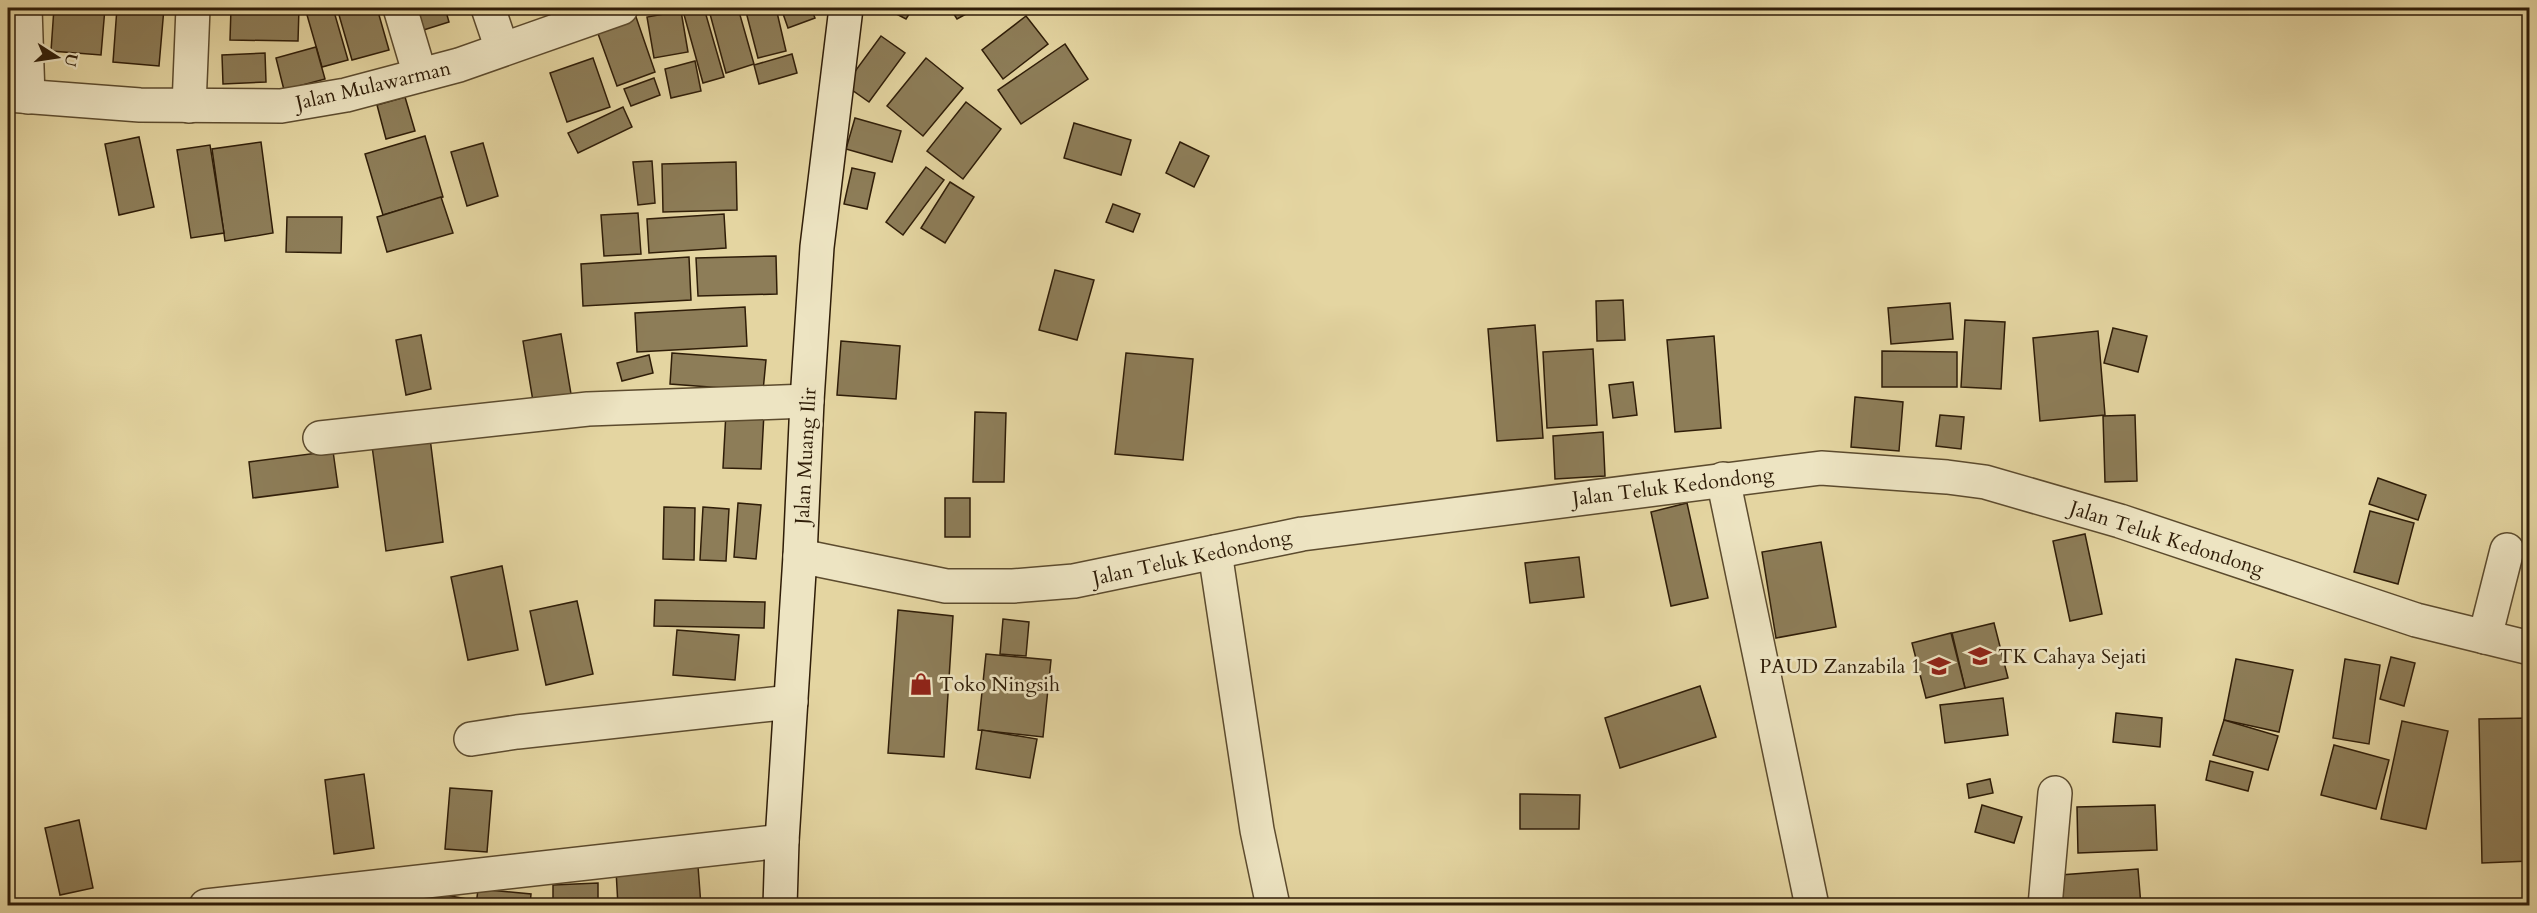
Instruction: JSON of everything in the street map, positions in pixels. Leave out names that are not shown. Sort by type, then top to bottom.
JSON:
[{"type":"street","points":[[18,96],[25,8]]},
{"type":"street","points":[[189,106],[193,8]]},
{"type":"street","points":[[400,8],[420,75]]},
{"type":"street","points":[[488,8],[502,49]]},
{"type":"street","name":"Jalan Mulawarman","points":[[18,96],[189,106],[281,106],[346,95],[459,65],[621,8]]},
{"type":"street","name":"Jalan Muang Ilir","points":[[780,906],[817,247],[846,8]]},
{"type":"street","points":[[320,438],[588,408],[807,401]]},
{"type":"street","name":"Jalan Teluk Kedondong","points":[[800,556],[946,586],[1013,586],[1074,581],[1302,534],[1821,468],[1985,482],[2120,521],[2416,620],[2529,648]]},
{"type":"street","points":[[1723,479],[1812,906]]},
{"type":"street","points":[[2486,637],[2507,550]]},
{"type":"street","points":[[1215,552],[1257,830],[1273,906]]},
{"type":"street","points":[[471,739],[791,702]]},
{"type":"street","points":[[2045,906],[2055,793]]},
{"type":"street","points":[[206,906],[782,841]]},
{"type":"building","points":[[54,8],[105,8],[101,55],[51,51]]},
{"type":"building","points":[[117,8],[164,8],[159,66],[113,62]]},
{"type":"building","points":[[231,8],[299,8],[298,41],[230,40]]},
{"type":"building","points":[[305,8],[333,8],[348,60],[322,67]]},
{"type":"building","points":[[337,8],[377,8],[389,50],[352,60]]},
{"type":"building","points":[[420,8],[445,8],[449,22],[414,33],[408,11]]},
{"type":"building","points":[[704,8],[724,77],[703,83],[683,11]]},
{"type":"building","points":[[738,8],[754,64],[726,73],[710,14]]},
{"type":"building","points":[[745,8],[776,8],[786,51],[758,58]]},
{"type":"building","points":[[781,8],[811,8],[815,18],[788,28]]},
{"type":"building","points":[[885,8],[913,8],[906,19]]},
{"type":"building","points":[[950,8],[977,8],[957,19]]},
{"type":"building","points":[[681,11],[688,52],[654,58],[647,17]]},
{"type":"building","points":[[1026,16],[1048,44],[1003,79],[982,50]]},
{"type":"building","points":[[636,17],[655,72],[617,86],[597,31]]},
{"type":"building","points":[[881,36],[905,53],[869,102],[845,85]]},
{"type":"building","points":[[1065,44],[1088,79],[1021,124],[998,90]]},
{"type":"building","points":[[316,47],[325,79],[284,90],[276,58]]},
{"type":"building","points":[[265,53],[266,82],[223,84],[222,55]]},
{"type":"building","points":[[792,54],[797,73],[759,84],[754,65]]},
{"type":"building","points":[[593,58],[610,107],[567,122],[550,73]]},
{"type":"building","points":[[926,58],[963,88],[923,136],[887,106]]},
{"type":"building","points":[[695,61],[701,91],[671,98],[665,69]]},
{"type":"building","points":[[654,78],[660,95],[631,106],[624,89]]},
{"type":"building","points":[[405,97],[415,131],[386,139],[377,105]]},
{"type":"building","points":[[966,102],[1001,129],[963,179],[927,151]]},
{"type":"building","points":[[623,107],[632,127],[578,153],[568,133]]},
{"type":"building","points":[[855,118],[901,131],[892,162],[846,149]]},
{"type":"building","points":[[1074,123],[1131,140],[1121,175],[1064,158]]},
{"type":"building","points":[[425,136],[443,197],[383,215],[365,154]]},
{"type":"building","points":[[139,137],[154,207],[119,215],[105,144]]},
{"type":"building","points":[[261,142],[273,233],[225,241],[212,149]]},
{"type":"building","points":[[1180,142],[1209,156],[1194,187],[1166,173]]},
{"type":"building","points":[[483,143],[498,196],[467,206],[451,152]]},
{"type":"building","points":[[210,145],[224,233],[191,238],[177,150]]},
{"type":"building","points":[[652,161],[655,203],[638,205],[633,162]]},
{"type":"building","points":[[736,162],[737,210],[663,212],[662,164]]},
{"type":"building","points":[[926,167],[944,180],[903,235],[886,222]]},
{"type":"building","points":[[852,168],[875,173],[867,209],[844,204]]},
{"type":"building","points":[[950,182],[974,197],[945,243],[921,228]]},
{"type":"building","points":[[441,197],[453,233],[387,252],[377,217]]},
{"type":"building","points":[[1113,204],[1140,214],[1133,232],[1106,222]]},
{"type":"building","points":[[638,213],[641,254],[604,256],[601,215]]},
{"type":"building","points":[[724,214],[726,248],[649,253],[647,219]]},
{"type":"building","points":[[287,217],[342,217],[341,253],[286,252]]},
{"type":"building","points":[[776,256],[777,294],[698,296],[696,258]]},
{"type":"building","points":[[689,257],[691,300],[583,306],[581,264]]},
{"type":"building","points":[[1055,270],[1094,280],[1077,340],[1039,330]]},
{"type":"building","points":[[1623,300],[1625,340],[1597,341],[1596,301]]},
{"type":"building","points":[[1950,303],[1953,339],[1891,344],[1888,308]]},
{"type":"building","points":[[745,307],[747,346],[637,352],[635,313]]},
{"type":"building","points":[[1965,320],[2005,322],[2001,389],[1961,387]]},
{"type":"building","points":[[1535,325],[1543,438],[1497,441],[1488,329]]},
{"type":"building","points":[[2113,328],[2147,336],[2138,372],[2104,363]]},
{"type":"building","points":[[2098,331],[2105,415],[2040,421],[2033,338]]},
{"type":"building","points":[[561,334],[571,394],[533,401],[523,341]]},
{"type":"building","points":[[421,335],[431,389],[406,395],[396,340]]},
{"type":"building","points":[[1714,336],[1721,428],[1675,432],[1667,340]]},
{"type":"building","points":[[841,341],[900,346],[896,399],[837,395]]},
{"type":"building","points":[[1593,349],[1597,425],[1547,428],[1543,352]]},
{"type":"building","points":[[1882,351],[1957,352],[1957,387],[1882,387]]},
{"type":"building","points":[[672,353],[766,360],[763,391],[670,384]]},
{"type":"building","points":[[1126,353],[1193,359],[1183,460],[1115,454]]},
{"type":"building","points":[[649,355],[653,373],[622,381],[617,363]]},
{"type":"building","points":[[1633,382],[1637,415],[1613,418],[1609,385]]},
{"type":"building","points":[[1855,397],[1903,402],[1899,451],[1851,447]]},
{"type":"building","points":[[726,412],[764,413],[761,469],[723,468]]},
{"type":"building","points":[[975,412],[1006,413],[1004,482],[973,482]]},
{"type":"building","points":[[1940,415],[1964,417],[1961,449],[1936,446]]},
{"type":"building","points":[[2135,415],[2137,481],[2105,482],[2103,416]]},
{"type":"building","points":[[1603,432],[1605,476],[1555,479],[1553,436]]},
{"type":"building","points":[[430,438],[443,542],[386,551],[372,446]]},
{"type":"building","points":[[333,451],[338,487],[253,498],[249,462]]},
{"type":"building","points":[[2378,478],[2426,495],[2418,520],[2369,504]]},
{"type":"building","points":[[945,498],[970,498],[970,537],[945,537]]},
{"type":"building","points":[[738,503],[761,505],[756,559],[734,557]]},
{"type":"building","points":[[1687,503],[1708,598],[1671,606],[1651,512]]},
{"type":"building","points":[[664,507],[695,508],[694,560],[663,559]]},
{"type":"building","points":[[703,507],[729,509],[726,561],[700,560]]},
{"type":"building","points":[[2370,511],[2414,523],[2398,584],[2354,572]]},
{"type":"building","points":[[2085,534],[2102,614],[2070,621],[2053,541]]},
{"type":"building","points":[[1821,542],[1836,627],[1776,638],[1762,552]]},
{"type":"building","points":[[1579,557],[1584,597],[1530,603],[1525,563]]},
{"type":"building","points":[[502,566],[518,650],[468,660],[451,577]]},
{"type":"building","points":[[655,600],[765,602],[764,628],[654,626]]},
{"type":"building","points":[[577,601],[593,674],[546,685],[530,611]]},
{"type":"building","name":"Toko Ningsih","points":[[898,610],[953,616],[944,757],[888,753]]},
{"type":"building","points":[[1003,619],[1029,622],[1026,656],[1000,654]]},
{"type":"building","name":"TK Cahaya Sejati","points":[[1994,623],[2008,678],[1965,688],[1952,633]]},
{"type":"building","points":[[677,630],[739,635],[735,680],[673,675]]},
{"type":"building","name":"PAUD Zanzabila 1","points":[[1951,633],[1965,688],[1926,698],[1912,643]]},
{"type":"building","points":[[986,654],[1051,660],[1043,737],[978,730]]},
{"type":"building","points":[[2391,657],[2415,663],[2404,706],[2380,699]]},
{"type":"building","points":[[2236,659],[2293,670],[2279,732],[2224,720]]},
{"type":"building","points":[[2345,659],[2380,665],[2369,744],[2333,738]]},
{"type":"building","points":[[1700,686],[1716,737],[1620,768],[1605,718]]},
{"type":"building","points":[[2003,698],[2008,735],[1945,743],[1940,705]]},
{"type":"building","points":[[2116,713],[2162,718],[2160,747],[2113,742]]},
{"type":"building","points":[[2530,718],[2530,861],[2482,863],[2479,719]]},
{"type":"building","points":[[2224,720],[2278,736],[2268,770],[2213,755]]},
{"type":"building","points":[[2402,721],[2448,731],[2426,829],[2381,819]]},
{"type":"building","points":[[982,730],[1037,739],[1030,778],[976,769]]},
{"type":"building","points":[[2334,745],[2389,760],[2376,809],[2321,795]]},
{"type":"building","points":[[2210,761],[2253,772],[2248,791],[2206,780]]},
{"type":"building","points":[[364,774],[374,848],[334,854],[325,780]]},
{"type":"building","points":[[1990,779],[1993,793],[1969,798],[1967,784]]},
{"type":"building","points":[[450,788],[492,791],[487,852],[445,849]]},
{"type":"building","points":[[1520,794],[1580,795],[1579,829],[1520,829]]},
{"type":"building","points":[[1982,805],[2022,817],[2014,843],[1975,832]]},
{"type":"building","points":[[2155,805],[2157,850],[2078,853],[2077,807]]},
{"type":"building","points":[[79,820],[93,888],[60,895],[45,828]]},
{"type":"building","points":[[698,866],[701,906],[618,906],[616,870]]},
{"type":"building","points":[[2138,869],[2141,906],[2062,906],[2060,875]]},
{"type":"building","points":[[598,883],[598,906],[553,906],[553,885]]},
{"type":"building","points":[[478,889],[531,894],[530,906],[476,906]]},
{"type":"building","points":[[422,891],[468,899],[467,906],[419,906]]},
{"type":"place","name":"TK Cahaya Sejati","points":[[1980,656]]},
{"type":"place","name":"PAUD Zanzabila 1","points":[[1939,666]]},
{"type":"place","name":"Toko Ningsih","points":[[921,684]]}]
